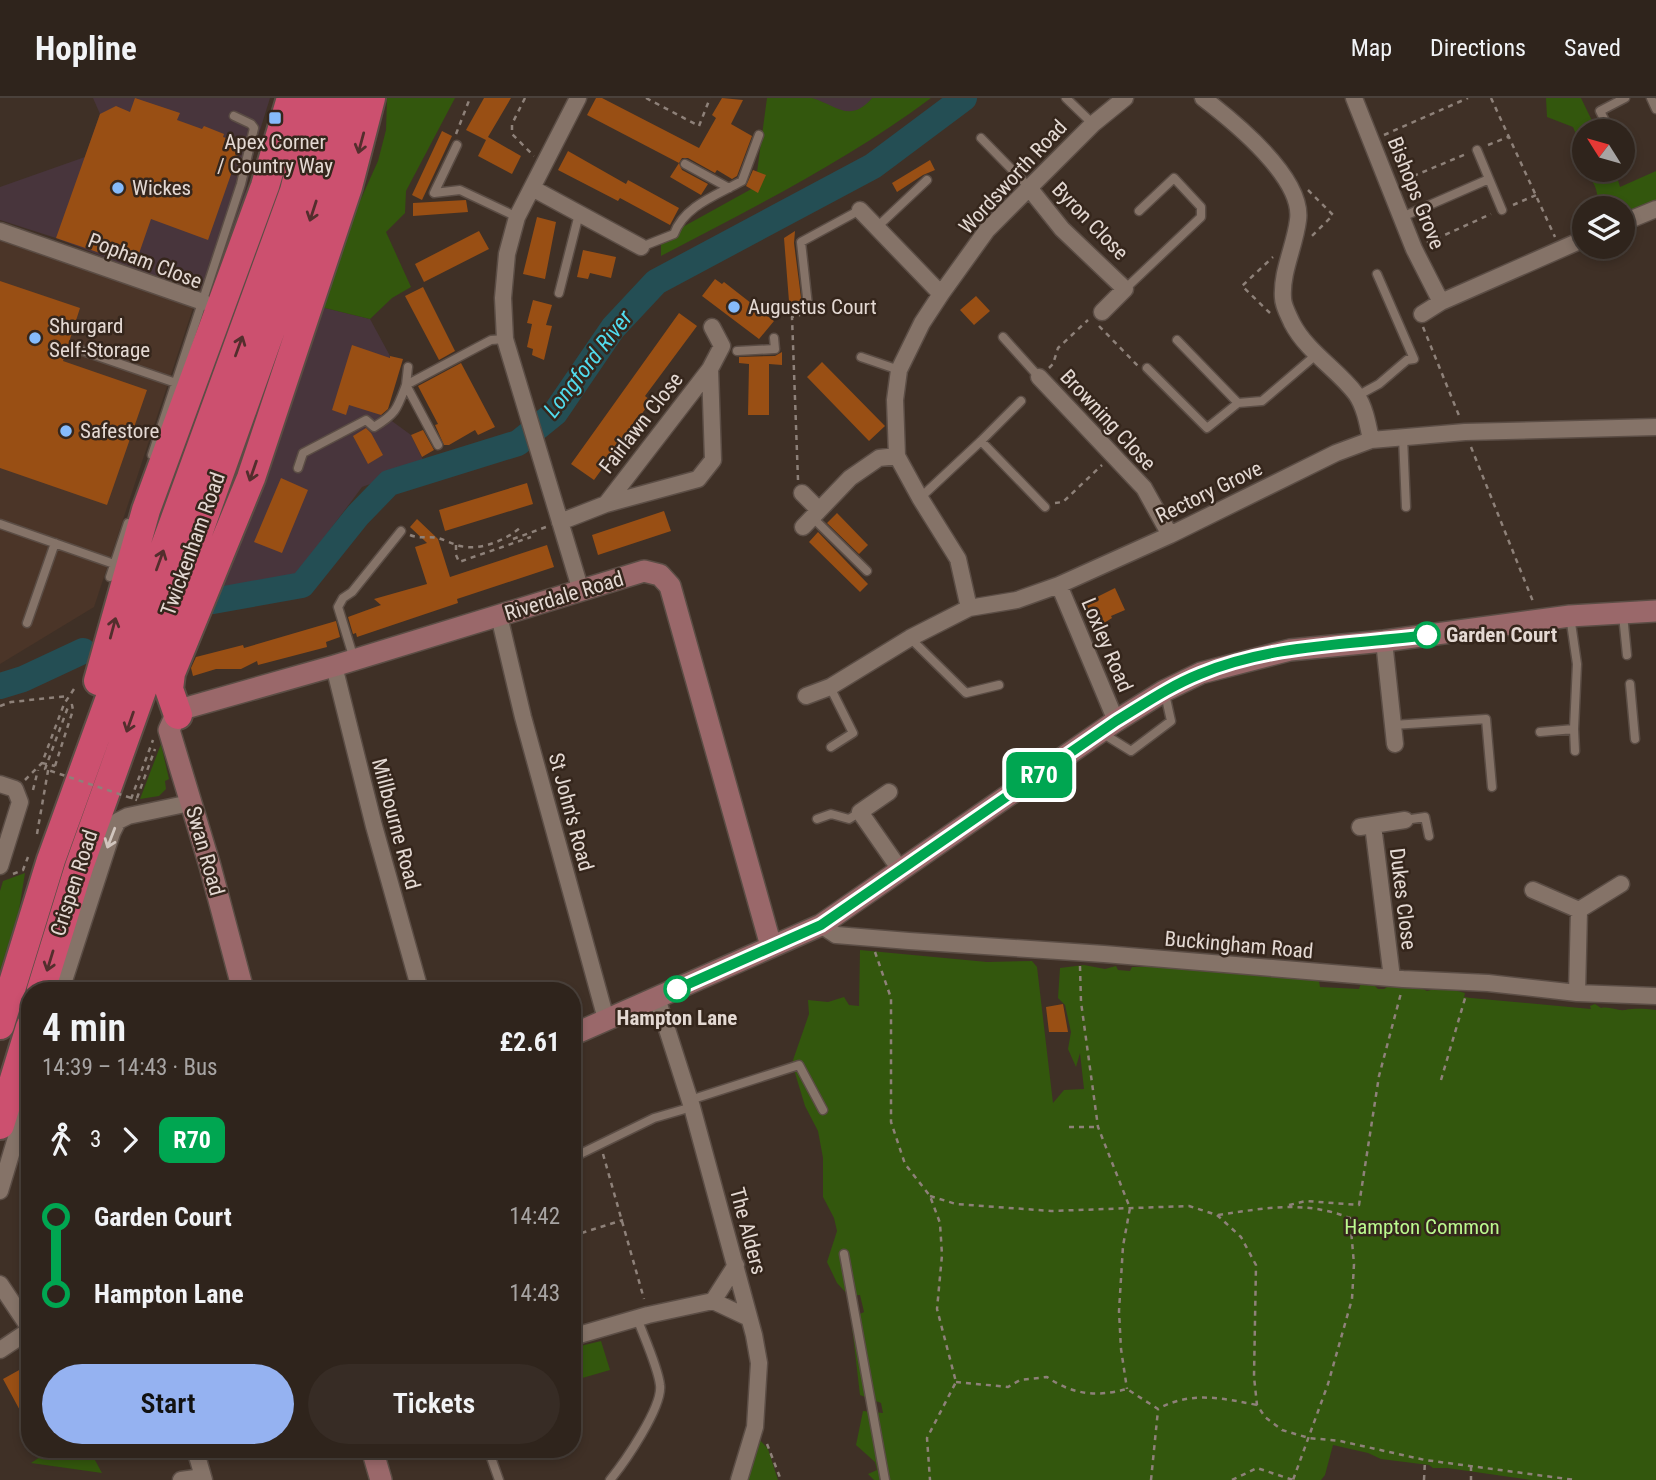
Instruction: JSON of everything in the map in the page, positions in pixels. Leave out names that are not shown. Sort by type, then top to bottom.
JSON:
[{"type":"highway","points":[[39,849],[146,510],[265,186],[291,98]]},
{"type":"highway","points":[[178,715],[169,689],[171,673],[251,478],[288,286],[294,191],[317,98]]},
{"type":"highway","name":"Twickenham Road","points":[[43,982],[79,867],[185,566],[288,286],[337,131],[343,98]]},
{"type":"highway","points":[[288,286],[348,187],[371,98]]},
{"type":"highway","name":"Twickenham Road","points":[[0,1025],[39,849],[288,286]]},
{"type":"highway","points":[[0,1125],[21,1056]]},
{"type":"street","points":[[578,98],[517,217],[507,254],[503,298],[505,339],[581,591]]},
{"type":"street","name":"Wordsworth Road","points":[[969,608],[958,559],[897,456],[895,400],[898,370],[941,294],[987,230],[1093,124],[1125,98]]},
{"type":"street","points":[[1203,98],[1224,104],[1285,178],[1296,198],[1299,219],[1289,258],[1283,300],[1305,343],[1357,396],[1371,440]]},
{"type":"street","name":"Bishops Grove","points":[[1354,98],[1414,248],[1441,302]]},
{"type":"street","points":[[531,188],[641,247]]},
{"type":"street","name":"Byron Close","points":[[1030,189],[1062,229],[1125,289],[1100,311]]},
{"type":"street","points":[[1635,218],[1656,209]]},
{"type":"street","points":[[860,210],[941,294]]},
{"type":"street","name":"Popham Close","points":[[0,231],[203,302]]},
{"type":"street","points":[[1422,314],[1441,302],[1572,244]]},
{"type":"street","points":[[712,327],[730,348]]},
{"type":"street","name":"Fairlawn Close","points":[[606,504],[710,369],[730,348]]},
{"type":"street","name":"Fairlawn Close","points":[[560,522],[606,504],[698,479],[706,471],[713,460],[710,369]]},
{"type":"street","name":"Browning Close","points":[[1040,377],[1144,488],[1170,535]]},
{"type":"street","name":"Rectory Grove","points":[[806,696],[830,687],[910,638],[969,608],[1017,600],[1059,585],[1170,535],[1336,453],[1371,440],[1465,432],[1656,427]]},
{"type":"street","points":[[803,493],[811,518],[850,478],[879,458],[897,456]]},
{"type":"street","name":"Riverdale Road","points":[[178,715],[186,708],[334,667],[643,571],[660,576],[670,586],[771,946]]},
{"type":"street","name":"Loxley Road","points":[[1059,585],[1108,727]]},
{"type":"street","points":[[581,1031],[821,925],[1108,727],[1164,691],[1202,673],[1290,650],[1384,641],[1570,616],[1656,611]]},
{"type":"street","name":"St John's Road","points":[[499,616],[523,717],[606,1019]]},
{"type":"street","points":[[1384,641],[1395,744]]},
{"type":"street","name":"Millbourne Road","points":[[334,667],[374,826],[418,982]]},
{"type":"street","name":"Swan Road","points":[[178,715],[169,730],[210,866],[241,982]]},
{"type":"street","points":[[3,867],[20,802],[7,787]]},
{"type":"street","points":[[889,792],[860,812],[901,872]]},
{"type":"street","name":"Crispen Road","points":[[64,982],[112,832],[118,821],[128,816],[190,803]]},
{"type":"street","name":"Dukes Close","points":[[1397,979],[1367,826],[1405,820]]},
{"type":"street","points":[[1579,910],[1621,884]]},
{"type":"street","points":[[1533,890],[1579,910]]},
{"type":"street","points":[[1577,993],[1579,910]]},
{"type":"street","name":"Buckingham Road","points":[[821,925],[836,935],[1397,979],[1468,982],[1577,993],[1656,996]]},
{"type":"street","name":"The Alders","points":[[657,998],[691,1103],[736,1265],[759,1363],[755,1427],[739,1480]]},
{"type":"street","points":[[0,1191],[21,1121]]},
{"type":"street","points":[[713,1301],[736,1265]]},
{"type":"street","points":[[0,1284],[21,1316]]},
{"type":"street","points":[[581,1334],[713,1301],[749,1318]]},
{"type":"street","points":[[0,1350],[21,1336]]},
{"type":"street","points":[[181,1480],[204,1478],[198,1458]]},
{"type":"street","points":[[375,1458],[381,1480]]},
{"type":"lane","points":[[1066,98],[1093,124]]},
{"type":"lane","points":[[1603,119],[1600,111],[1625,98]]},
{"type":"lane","points":[[1651,98],[1656,108]]},
{"type":"lane","points":[[203,302],[242,184],[254,128],[234,116]]},
{"type":"lane","points":[[641,247],[674,234],[679,221],[687,212],[742,181],[760,135]]},
{"type":"lane","points":[[981,138],[1030,189]]},
{"type":"lane","points":[[457,145],[434,193],[460,190],[517,217]]},
{"type":"lane","points":[[1477,150],[1502,210]]},
{"type":"lane","points":[[685,164],[729,188]]},
{"type":"lane","points":[[1125,289],[1201,217],[1201,207],[1174,178],[1139,211]]},
{"type":"lane","points":[[1402,217],[1489,179]]},
{"type":"lane","points":[[876,228],[927,180]]},
{"type":"lane","points":[[808,306],[801,242],[860,210]]},
{"type":"lane","points":[[559,293],[579,214]]},
{"type":"lane","points":[[1357,396],[1379,384],[1407,360],[1414,359],[1377,274]]},
{"type":"lane","name":"Popham Close","points":[[150,461],[203,302]]},
{"type":"lane","points":[[1003,337],[1040,377]]},
{"type":"lane","points":[[730,348],[775,349],[774,338]]},
{"type":"lane","points":[[406,385],[491,340],[505,339]]},
{"type":"lane","points":[[1177,340],[1238,403]]},
{"type":"lane","points":[[77,349],[176,383]]},
{"type":"lane","points":[[1147,368],[1207,428],[1238,403],[1262,401],[1317,354]]},
{"type":"lane","points":[[861,357],[898,370]]},
{"type":"lane","points":[[298,468],[303,453],[366,421],[374,426],[396,412],[406,385],[408,368]]},
{"type":"lane","points":[[406,385],[438,446]]},
{"type":"lane","points":[[920,498],[981,442],[1020,401]]},
{"type":"lane","points":[[1403,438],[1406,507]]},
{"type":"lane","points":[[981,442],[1045,507]]},
{"type":"lane","points":[[110,577],[132,512]]},
{"type":"lane","points":[[811,518],[867,570]]},
{"type":"lane","points":[[0,524],[114,564]]},
{"type":"lane","points":[[354,659],[338,607],[401,531]]},
{"type":"lane","points":[[27,623],[55,543]]},
{"type":"lane","points":[[1623,612],[1627,655]]},
{"type":"lane","points":[[1570,616],[1577,664],[1575,751]]},
{"type":"lane","points":[[910,638],[966,693],[999,685]]},
{"type":"lane","points":[[1630,684],[1635,739]]},
{"type":"lane","points":[[830,687],[853,733],[831,747]]},
{"type":"lane","points":[[1108,727],[1131,751],[1171,721],[1164,691]]},
{"type":"lane","points":[[1393,725],[1486,719],[1492,787]]},
{"type":"lane","points":[[1540,732],[1574,729]]},
{"type":"lane","points":[[817,819],[831,814],[849,819],[860,812]]},
{"type":"lane","points":[[1405,820],[1425,817],[1429,836]]},
{"type":"lane","points":[[581,1154],[654,1118],[799,1065],[823,1110]]},
{"type":"lane","points":[[844,1254],[885,1480]]},
{"type":"lane","points":[[610,1480],[630,1455],[653,1410],[661,1387],[643,1317]]},
{"type":"lane","points":[[491,1458],[499,1480]]},
{"type":"path","points":[[457,145],[455,137],[470,98]]},
{"type":"path","points":[[526,98],[512,124],[512,134],[536,158],[545,163]]},
{"type":"path","points":[[647,98],[699,126],[710,98]]},
{"type":"path","points":[[1372,140],[1468,98]]},
{"type":"path","points":[[1491,98],[1560,249]]},
{"type":"path","points":[[1389,186],[1508,137]]},
{"type":"path","points":[[1414,248],[1536,195]]},
{"type":"path","points":[[803,493],[799,494],[792,317],[804,314],[808,306]]},
{"type":"path","points":[[1100,311],[1106,318],[1098,325],[1135,365],[1147,368]]},
{"type":"path","name":"Browning Close","points":[[1040,377],[1054,364],[1058,348],[1100,311]]},
{"type":"path","points":[[1422,314],[1422,324],[1540,620]]},
{"type":"path","points":[[1045,507],[1063,502],[1112,455]]},
{"type":"path","points":[[456,545],[459,562],[560,522]]},
{"type":"path","points":[[512,540],[522,526]]},
{"type":"path","points":[[401,531],[416,538],[436,538],[462,547],[531,537]]},
{"type":"path","points":[[7,787],[42,763],[64,704],[77,685]]},
{"type":"path","points":[[0,706],[11,702],[70,696]]},
{"type":"path","points":[[42,763],[49,765],[55,766],[73,710],[72,705],[68,707],[45,769],[137,800],[159,740],[156,738],[153,738],[133,794]]},
{"type":"path","points":[[3,867],[23,870],[39,849],[49,765]]},
{"type":"path","points":[[869,937],[891,998],[891,1122],[905,1164],[930,1196],[940,1223],[942,1255],[937,1309],[956,1382],[927,1438],[930,1480]]},
{"type":"path","points":[[1079,953],[1081,1002],[1098,1127],[1130,1208],[1123,1246],[1119,1311],[1127,1389]]},
{"type":"path","points":[[1217,1215],[1306,1201],[1359,1205],[1379,1076],[1401,994],[1397,979]]},
{"type":"path","points":[[1441,1080],[1465,1002],[1468,982]]},
{"type":"path","points":[[1069,1127],[1098,1127]]},
{"type":"path","points":[[601,1144],[623,1220],[643,1317]]},
{"type":"path","points":[[930,1196],[956,1204],[1051,1211],[1189,1206],[1217,1215],[1241,1237],[1256,1265],[1254,1377],[1257,1405],[1265,1417],[1282,1430],[1425,1460],[1471,1464],[1575,1480]]},
{"type":"path","points":[[1232,1480],[1257,1468],[1293,1480],[1328,1384],[1352,1299],[1354,1264],[1350,1218],[1328,1209],[1285,1206]]},
{"type":"path","points":[[581,1233],[623,1220]]},
{"type":"path","points":[[956,1382],[1008,1387],[1020,1380],[1047,1377],[1063,1388],[1102,1395],[1127,1389],[1158,1409]]},
{"type":"path","points":[[1158,1409],[1175,1399],[1212,1397],[1257,1405]]},
{"type":"path","points":[[1151,1480],[1158,1409]]},
{"type":"path","points":[[755,1427],[770,1450],[781,1480]]},
{"type":"path","points":[[1424,1480],[1425,1460]]},
{"type":"path","points":[[1471,1464],[1471,1480]]},
{"type":"shaded area","points":[[93,98],[270,98],[256,143],[242,208],[214,294],[134,269],[56,238],[0,220],[0,187],[85,157],[100,114]]},
{"type":"shaded area","points":[[796,98],[891,98],[861,122]]},
{"type":"shaded area","points":[[0,239],[193,308],[94,607],[0,664]]},
{"type":"shaded area","points":[[321,307],[370,319],[390,356],[374,412],[385,416],[411,435],[425,464],[362,487],[296,575],[215,593]]},
{"type":"green space","points":[[387,98],[455,98],[406,191],[405,213],[386,232],[411,287],[392,298],[370,319],[321,307],[350,223],[378,161],[386,130]]},
{"type":"green space","points":[[767,98],[812,98],[850,111],[864,106],[872,98],[931,98],[833,163],[661,256],[661,239],[755,187]]},
{"type":"green space","points":[[1546,98],[1581,98],[1591,119],[1572,119],[1572,127],[1547,117]]},
{"type":"green space","points":[[1656,171],[1656,201],[1635,210],[1635,196],[1597,196],[1592,182],[1619,182],[1620,187]]},
{"type":"green space","points":[[161,744],[169,779],[165,781],[166,789],[159,796],[140,799]]},
{"type":"green space","points":[[25,873],[19,910],[0,971],[0,891],[3,881]]},
{"type":"green space","name":"Hampton Common","points":[[860,950],[987,962],[1032,961],[1037,967],[1053,1103],[1064,1090],[1084,1089],[1080,1053],[1076,1067],[1068,1049],[1071,1032],[1065,1005],[1058,998],[1060,968],[1084,965],[1105,969],[1116,966],[1118,970],[1130,971],[1132,967],[1150,967],[1161,960],[1180,961],[1205,972],[1221,965],[1319,981],[1320,987],[1359,989],[1361,983],[1372,983],[1378,989],[1384,989],[1392,984],[1409,982],[1427,991],[1443,987],[1465,993],[1464,997],[1471,998],[1591,1009],[1590,1006],[1595,1004],[1601,1008],[1656,1010],[1656,1480],[1531,1480],[1381,1459],[1368,1453],[1333,1445],[1325,1475],[1321,1480],[874,1480],[868,1474],[877,1470],[875,1462],[856,1445],[863,1411],[883,1413],[881,1403],[860,1395],[851,1318],[864,1312],[860,1295],[849,1296],[837,1283],[827,1262],[837,1231],[834,1218],[823,1197],[823,1158],[818,1131],[805,1106],[792,1063],[809,1014],[808,1000],[828,1002],[844,997],[849,1005],[859,1006]]},
{"type":"green space","points":[[601,1341],[610,1370],[581,1378],[581,1346]]},
{"type":"green space","points":[[759,1439],[768,1449],[778,1480],[743,1480]]},
{"type":"green space","points":[[38,1458],[94,1458],[102,1473],[31,1463]]},
{"type":"building","name":"Wickes","points":[[135,98],[180,113],[177,120],[202,129],[204,126],[224,134],[223,137],[242,143],[208,240],[151,219],[135,265],[56,238],[100,114],[116,106],[130,112]]},
{"type":"building","points":[[484,98],[511,98],[488,137],[521,156],[512,174],[478,156],[486,140],[466,130]]},
{"type":"building","points":[[596,98],[602,98],[699,148],[716,118],[712,115],[722,98],[743,100],[731,124],[752,136],[737,176],[732,179],[717,170],[715,173],[688,158],[682,158],[679,163],[587,115]]},
{"type":"building","points":[[442,131],[452,136],[422,200],[412,195]]},
{"type":"building","points":[[568,151],[626,184],[628,180],[679,208],[670,225],[620,198],[618,201],[558,170]]},
{"type":"building","points":[[930,160],[935,170],[897,192],[892,183]]},
{"type":"building","points":[[679,163],[682,170],[708,184],[701,195],[670,177]]},
{"type":"building","points":[[753,170],[766,175],[758,193],[746,186]]},
{"type":"building","points":[[466,200],[468,212],[413,216],[413,203]]},
{"type":"building","points":[[537,217],[556,222],[545,279],[523,274]]},
{"type":"building","points":[[479,231],[489,249],[424,282],[415,264]]},
{"type":"building","points":[[795,231],[794,243],[803,313],[790,314],[784,238]]},
{"type":"building","points":[[583,250],[616,257],[611,278],[590,273],[588,279],[577,277]]},
{"type":"building","name":"Augustus Court","points":[[715,279],[722,284],[724,282],[774,321],[759,339],[702,296]]},
{"type":"building","name":"Safestore","points":[[0,281],[80,308],[63,361],[147,390],[107,505],[0,468]]},
{"type":"building","points":[[423,287],[455,351],[439,360],[405,296]]},
{"type":"building","points":[[976,296],[990,311],[974,325],[960,310]]},
{"type":"building","points":[[533,300],[552,305],[546,325],[552,326],[544,360],[532,355],[533,349],[527,347],[532,324],[527,323]]},
{"type":"building","points":[[679,313],[697,326],[645,396],[651,401],[594,480],[571,464]]},
{"type":"building","points":[[352,345],[390,358],[403,359],[388,409],[381,415],[349,405],[346,415],[332,410]]},
{"type":"building","points":[[782,352],[782,365],[769,364],[769,415],[748,415],[749,364],[739,363],[739,357],[775,356]]},
{"type":"building","points":[[822,362],[885,426],[869,441],[807,377]]},
{"type":"building","points":[[461,363],[495,427],[478,435],[475,430],[449,445],[444,445],[435,425],[438,424],[418,386]]},
{"type":"building","points":[[366,428],[383,455],[368,464],[353,436]]},
{"type":"building","points":[[423,430],[434,450],[422,457],[411,435]]},
{"type":"building","points":[[281,478],[308,490],[282,553],[254,542]]},
{"type":"building","points":[[527,483],[533,504],[445,531],[439,510]]},
{"type":"building","points":[[664,511],[671,531],[598,555],[592,535]]},
{"type":"building","points":[[837,513],[868,545],[859,554],[827,523]]},
{"type":"building","points":[[417,519],[438,539],[450,577],[547,545],[554,567],[457,599],[458,603],[357,637],[356,633],[353,634],[348,617],[381,605],[374,599],[427,584],[415,547],[427,543],[410,527]]},
{"type":"building","points":[[818,532],[868,584],[860,592],[809,542]]},
{"type":"building","points":[[1115,588],[1125,610],[1111,616],[1112,618],[1104,623],[1107,628],[1096,634],[1081,605]]},
{"type":"building","points":[[336,621],[340,637],[326,642],[327,647],[258,665],[257,661],[241,669],[216,669],[193,676],[191,668],[196,657],[243,645],[244,648]]},
{"type":"building","points":[[1063,1004],[1068,1032],[1049,1032],[1046,1007]]},
{"type":"building","points":[[21,1369],[21,1412],[3,1379]]},
{"type":"waterway","name":"Longford River","points":[[213,601],[302,585],[358,515],[389,483],[518,443],[555,413],[613,328],[656,282],[873,166],[964,98]]},
{"type":"waterway","name":"Longford River","points":[[0,686],[23,679],[83,651]]},
{"type":"bus line","name":"R70","points":[[677,989],[821,925],[1116,721],[1164,691],[1202,673],[1290,650],[1427,635]]},
{"type":"place","name":"Apex Corner / Country Way","points":[[275,118]]},
{"type":"place","name":"Wickes","points":[[118,188]]},
{"type":"place","name":"Augustus Court","points":[[734,307]]},
{"type":"place","name":"Shurgard Self-Storage","points":[[35,338]]},
{"type":"place","name":"Safestore","points":[[66,431]]},
{"type":"place","name":"Garden Court","points":[[1427,635]]},
{"type":"place","name":"Hampton Lane","points":[[677,989]]}]
